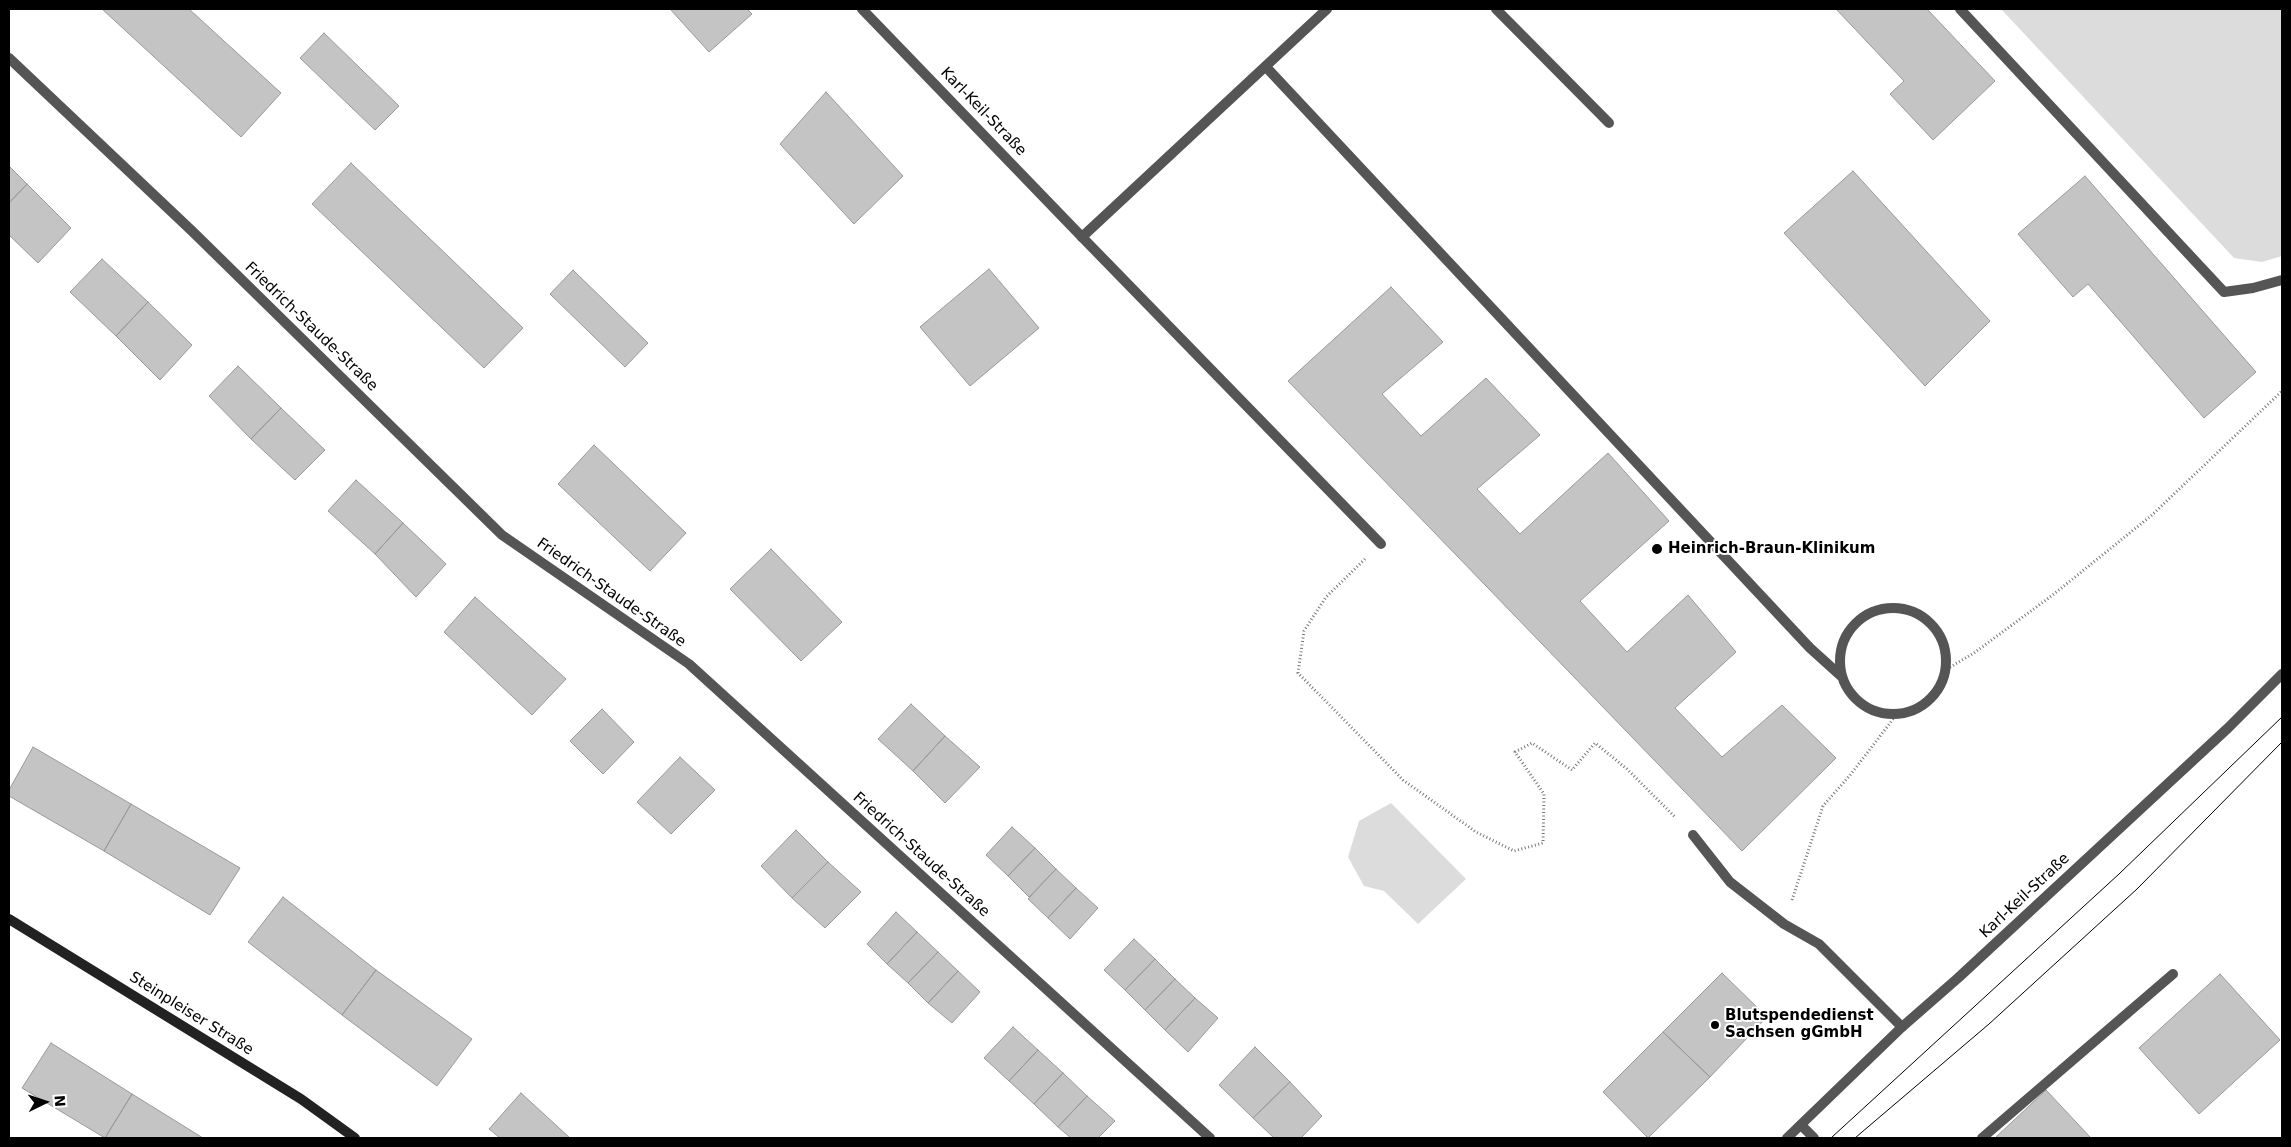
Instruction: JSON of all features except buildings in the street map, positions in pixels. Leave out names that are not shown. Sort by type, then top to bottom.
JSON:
[{"type":"main road","name":"Steinpleiser Straße","points":[[9,919],[301,1099],[355,1138]]},
{"type":"street","name":"Karl-Keil-Straße","points":[[862,9],[1381,544]]},
{"type":"street","points":[[1082,237],[1327,9]]},
{"type":"street","points":[[1496,9],[1609,123]]},
{"type":"street","points":[[1960,9],[2224,292],[2253,288],[2282,280]]},
{"type":"street","name":"Friedrich-Staude-Straße","points":[[9,58],[192,231],[502,535],[689,664],[1210,1138]]},
{"type":"street","points":[[1266,67],[1804,641],[1841,676],[1857,701],[1880,713],[1897,714],[1915,710],[1929,701],[1938,692],[1946,669],[1947,656],[1940,634],[1925,617],[1908,609],[1893,607],[1878,609],[1860,618],[1849,630],[1842,646],[1841,676]]},
{"type":"street","name":"Karl-Keil-Straße","points":[[1787,1138],[1902,1027],[1958,978],[2214,742],[2282,674]]},
{"type":"street","points":[[1693,835],[1730,882],[1784,924],[1819,944],[1902,1027]]},
{"type":"street","points":[[1982,1138],[2172,974]]},
{"type":"street","points":[[1801,1125],[1814,1138]]},
{"type":"path","points":[[1946,669],[1974,653],[2054,594],[2152,515],[2282,391]]},
{"type":"path","points":[[1381,544],[1321,604],[1304,632],[1298,673],[1403,780],[1476,832],[1514,851],[1543,844],[1544,794],[1515,752],[1532,743],[1572,770],[1595,743],[1627,769],[1693,835]]},
{"type":"path","points":[[1784,924],[1822,806],[1851,774],[1897,714]]},
{"type":"shaded area","points":[[2001,9],[2282,9],[2282,256],[2262,262],[2234,258]]},
{"type":"shaded area","points":[[1391,803],[1466,879],[1418,924],[1384,891],[1364,886],[1348,857],[1359,821]]},
{"type":"tram line","points":[[1831,1138],[2119,874],[2282,717]]},
{"type":"tram line","points":[[1855,1138],[1989,1024],[2137,889],[2282,742]]},
{"type":"place","name":"Heinrich-Braun-Klinikum","points":[[1657,549]]},
{"type":"place","name":"Blutspendedienst Sachsen gGmbH","points":[[1715,1025]]}]
